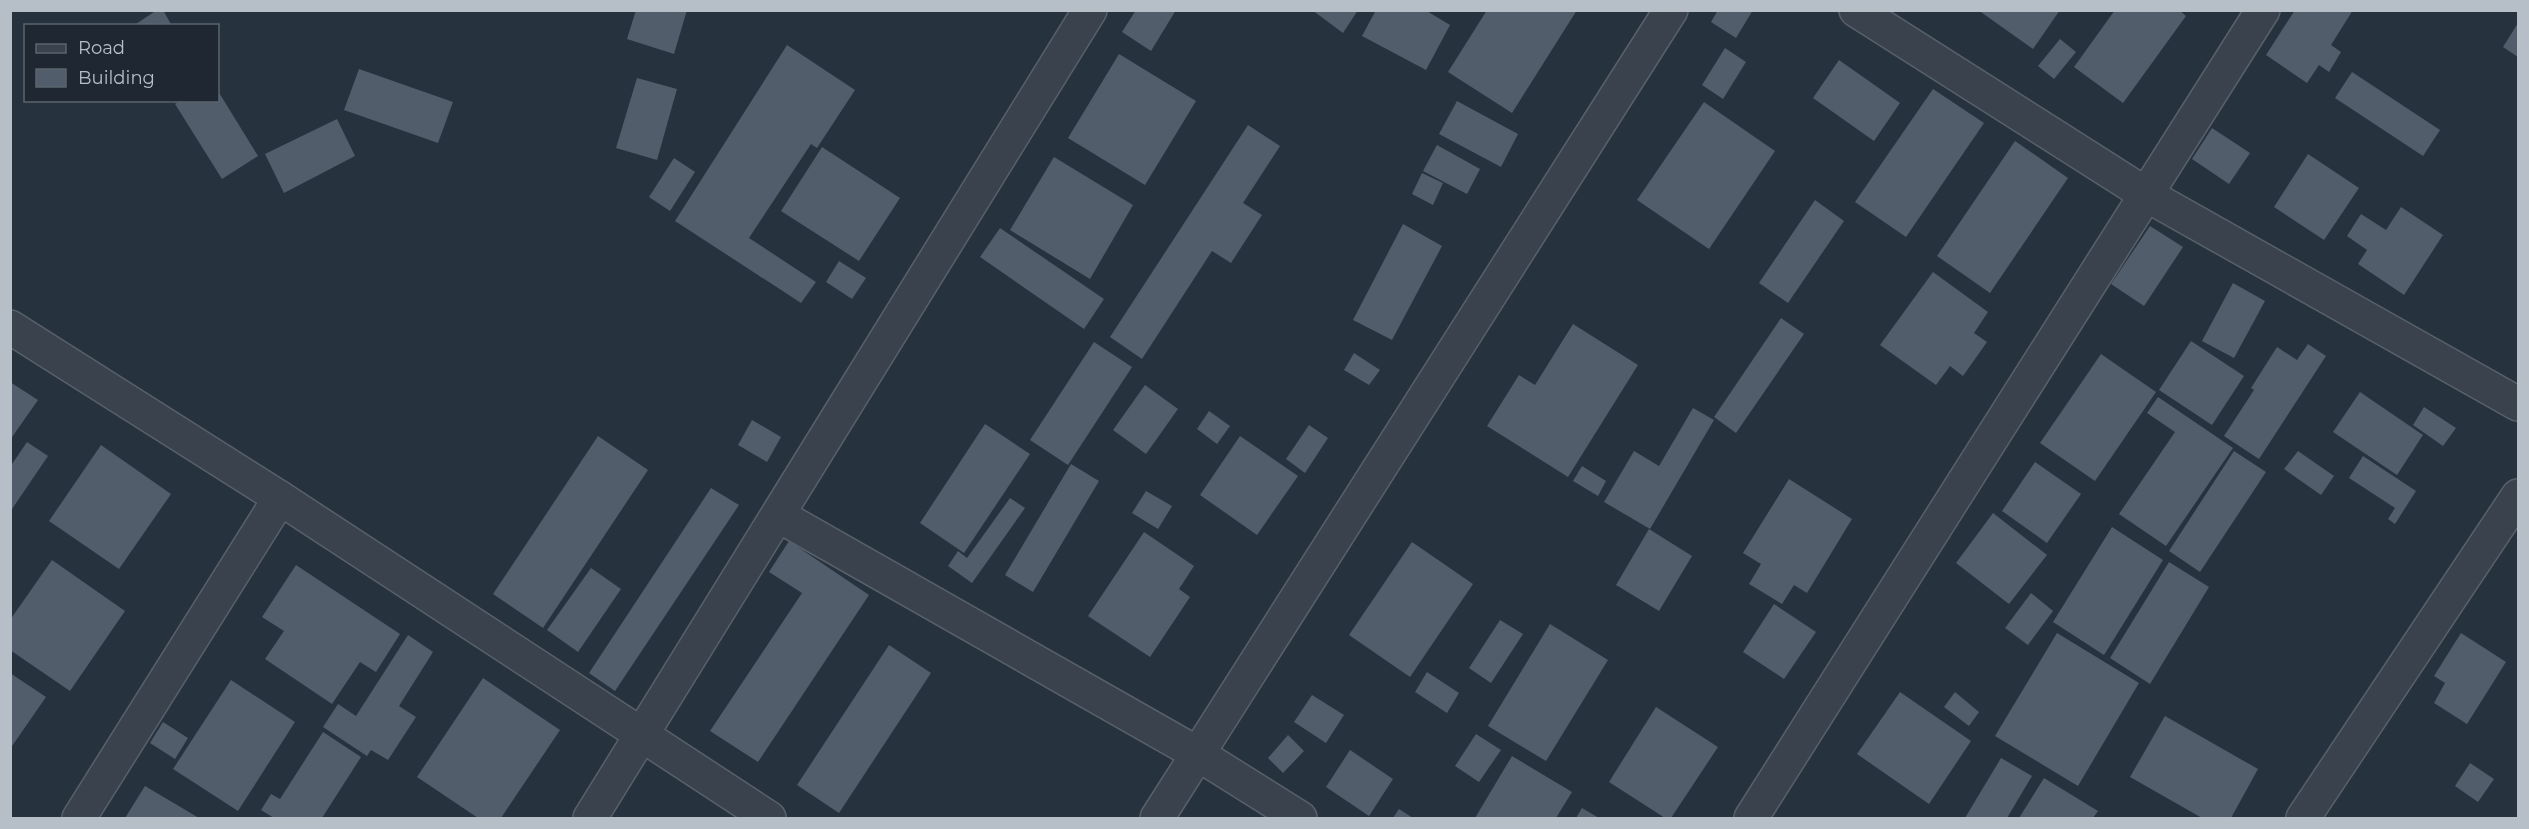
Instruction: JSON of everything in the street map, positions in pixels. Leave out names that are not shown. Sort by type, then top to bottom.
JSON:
[{"type":"street","points":[[590,819],[1090,10]]},
{"type":"street","points":[[1157,819],[1671,10]]},
{"type":"street","points":[[1856,10],[2147,195],[2518,404]]},
{"type":"street","points":[[1751,819],[2264,10]]},
{"type":"street","points":[[10,327],[280,498],[769,819]]},
{"type":"street","points":[[2303,819],[2518,496]]},
{"type":"street","points":[[79,819],[280,498]]},
{"type":"street","points":[[778,515],[1198,754],[1300,819]]},
{"type":"building","points":[[157,10],[163,10],[171,24],[136,24]]},
{"type":"building","points":[[636,10],[687,10],[674,54],[627,39]]},
{"type":"building","points":[[1136,10],[1176,10],[1151,51],[1122,32]]},
{"type":"building","points":[[1312,10],[1358,10],[1343,33]]},
{"type":"building","points":[[1376,10],[1425,10],[1450,25],[1426,70],[1362,36]]},
{"type":"building","points":[[1487,10],[1577,10],[1512,113],[1448,72]]},
{"type":"building","points":[[1718,10],[1753,10],[1736,38],[1711,22]]},
{"type":"building","points":[[1978,10],[2060,10],[2033,49]]},
{"type":"building","points":[[2115,10],[2179,10],[2186,16],[2123,103],[2074,67]]},
{"type":"building","points":[[2295,10],[2353,10],[2331,45],[2341,52],[2329,72],[2319,65],[2307,83],[2266,55]]},
{"type":"building","points":[[2518,23],[2518,57],[2503,47]]},
{"type":"building","points":[[2060,39],[2076,52],[2054,79],[2038,66]]},
{"type":"building","points":[[787,45],[855,90],[817,148],[811,144],[749,238],[816,282],[801,303],[675,221]]},
{"type":"building","points":[[1725,48],[1746,62],[1723,99],[1702,85]]},
{"type":"building","points":[[1119,54],[1196,101],[1145,185],[1068,138]]},
{"type":"building","points":[[1839,60],[1900,103],[1874,141],[1813,98]]},
{"type":"building","points":[[359,69],[453,102],[438,143],[344,110]]},
{"type":"building","points":[[2352,72],[2440,130],[2423,156],[2335,98]]},
{"type":"building","points":[[637,78],[677,89],[657,160],[616,148]]},
{"type":"building","points":[[1933,89],[1984,123],[1906,237],[1855,202]]},
{"type":"building","points":[[219,93],[258,156],[222,179],[175,104],[178,102],[219,102]]},
{"type":"building","points":[[1457,101],[1518,134],[1501,167],[1439,134]]},
{"type":"building","points":[[1704,102],[1775,151],[1709,249],[1637,200]]},
{"type":"building","points":[[337,119],[355,156],[284,193],[265,154]]},
{"type":"building","points":[[1248,125],[1280,146],[1243,203],[1262,215],[1231,263],[1212,251],[1142,359],[1110,337]]},
{"type":"building","points":[[2212,128],[2250,153],[2229,184],[2192,159]]},
{"type":"building","points":[[2015,141],[2068,178],[1990,293],[1937,256]]},
{"type":"building","points":[[1437,145],[1480,169],[1467,194],[1423,171]]},
{"type":"building","points":[[822,147],[900,198],[859,261],[781,211]]},
{"type":"building","points":[[2308,154],[2359,188],[2324,240],[2274,207]]},
{"type":"building","points":[[1054,157],[1133,205],[1090,279],[1010,230]]},
{"type":"building","points":[[674,158],[695,172],[670,211],[649,197]]},
{"type":"building","points":[[1422,173],[1443,183],[1433,205],[1412,194]]},
{"type":"building","points":[[1815,200],[1844,221],[1788,303],[1759,283]]},
{"type":"building","points":[[2401,207],[2443,235],[2404,295],[2358,264],[2367,250],[2347,236],[2361,214],[2386,230]]},
{"type":"building","points":[[1403,224],[1442,246],[1392,340],[1353,320]]},
{"type":"building","points":[[2150,226],[2183,247],[2144,306],[2111,284]]},
{"type":"building","points":[[1000,228],[1104,299],[1084,329],[980,257]]},
{"type":"building","points":[[839,261],[866,278],[852,299],[826,282]]},
{"type":"building","points":[[1933,272],[1988,312],[1974,333],[1987,342],[1963,376],[1950,366],[1936,385],[1880,345]]},
{"type":"building","points":[[2233,283],[2265,301],[2234,358],[2202,341]]},
{"type":"building","points":[[1781,318],[1804,334],[1736,433],[1714,417]]},
{"type":"building","points":[[1573,324],[1638,365],[1568,477],[1487,426],[1519,375],[1535,385]]},
{"type":"building","points":[[2191,341],[2244,376],[2212,425],[2159,390]]},
{"type":"building","points":[[1094,342],[1132,367],[1068,465],[1030,440]]},
{"type":"building","points":[[2308,344],[2326,356],[2259,459],[2224,436],[2254,390],[2251,388],[2277,347],[2297,360]]},
{"type":"building","points":[[1354,353],[1380,370],[1369,385],[1344,370]]},
{"type":"building","points":[[2101,354],[2156,392],[2095,481],[2040,443]]},
{"type":"building","points":[[10,382],[38,400],[10,440]]},
{"type":"building","points":[[1145,385],[1178,409],[1146,454],[1113,430]]},
{"type":"building","points":[[2360,392],[2423,435],[2397,475],[2333,432]]},
{"type":"building","points":[[2158,397],[2233,448],[2166,546],[2119,514],[2175,432],[2147,413]]},
{"type":"building","points":[[2424,407],[2456,428],[2443,446],[2413,425]]},
{"type":"building","points":[[1693,408],[1714,420],[1650,529],[1604,502],[1634,451],[1659,466]]},
{"type":"building","points":[[1209,411],[1230,426],[1217,444],[1197,429]]},
{"type":"building","points":[[752,420],[781,437],[767,462],[738,445]]},
{"type":"building","points":[[985,424],[1030,454],[964,553],[920,523]]},
{"type":"building","points":[[1309,425],[1328,438],[1305,473],[1286,459]]},
{"type":"building","points":[[598,436],[648,470],[543,628],[493,594]]},
{"type":"building","points":[[1240,436],[1298,476],[1257,535],[1200,495]]},
{"type":"building","points":[[27,442],[48,456],[10,512],[10,467]]},
{"type":"building","points":[[101,445],[171,494],[119,569],[49,521]]},
{"type":"building","points":[[2234,451],[2266,472],[2200,572],[2169,551]]},
{"type":"building","points":[[2298,451],[2334,476],[2321,495],[2284,469]]},
{"type":"building","points":[[2363,456],[2416,491],[2395,524],[2388,519],[2395,508],[2349,478]]},
{"type":"building","points":[[2035,462],[2081,494],[2047,543],[2002,511]]},
{"type":"building","points":[[1071,464],[1099,481],[1033,592],[1005,575]]},
{"type":"building","points":[[1582,466],[1606,481],[1598,496],[1573,481]]},
{"type":"building","points":[[1789,479],[1852,519],[1807,593],[1794,585],[1782,604],[1749,584],[1761,564],[1743,553]]},
{"type":"building","points":[[711,488],[739,505],[615,691],[589,673]]},
{"type":"building","points":[[1146,491],[1172,506],[1158,529],[1132,513]]},
{"type":"building","points":[[1010,498],[1025,508],[972,583],[948,566],[958,551],[967,558]]},
{"type":"building","points":[[1993,513],[2047,555],[2009,604],[1956,563]]},
{"type":"building","points":[[2112,527],[2163,560],[2104,655],[2053,622]]},
{"type":"building","points":[[1649,529],[1692,556],[1659,611],[1616,585]]},
{"type":"building","points":[[1144,532],[1194,566],[1179,589],[1190,597],[1150,657],[1088,616]]},
{"type":"building","points":[[789,541],[869,595],[758,762],[710,731],[802,593],[769,572]]},
{"type":"building","points":[[1412,542],[1473,584],[1410,677],[1349,635]]},
{"type":"building","points":[[52,560],[125,611],[70,691],[10,650],[10,620]]},
{"type":"building","points":[[2169,562],[2209,587],[2150,684],[2110,658]]},
{"type":"building","points":[[296,565],[400,634],[376,672],[360,662],[332,704],[265,659],[284,631],[262,617]]},
{"type":"building","points":[[591,568],[621,589],[578,652],[547,630]]},
{"type":"building","points":[[2031,593],[2053,611],[2028,645],[2005,628]]},
{"type":"building","points":[[1774,604],[1816,632],[1784,679],[1743,652]]},
{"type":"building","points":[[1500,620],[1523,634],[1491,683],[1469,668]]},
{"type":"building","points":[[1550,624],[1608,660],[1546,761],[1488,726]]},
{"type":"building","points":[[2057,633],[2139,683],[2078,786],[1995,736]]},
{"type":"building","points":[[2461,633],[2506,662],[2467,724],[2434,703],[2445,683],[2434,676]]},
{"type":"building","points":[[408,635],[433,652],[399,706],[416,717],[388,760],[371,750],[367,756],[323,727],[338,704],[356,716]]},
{"type":"building","points":[[889,645],[931,673],[839,813],[797,785]]},
{"type":"building","points":[[1427,672],[1459,693],[1447,713],[1415,692]]},
{"type":"building","points":[[10,673],[46,697],[10,749]]},
{"type":"building","points":[[483,678],[560,730],[501,818],[478,818],[417,777]]},
{"type":"building","points":[[231,680],[295,722],[238,811],[173,769]]},
{"type":"building","points":[[1900,692],[1971,741],[1929,804],[1857,754]]},
{"type":"building","points":[[1955,692],[1979,712],[1969,726],[1944,707]]},
{"type":"building","points":[[1312,695],[1344,715],[1326,743],[1294,722]]},
{"type":"building","points":[[1656,707],[1718,747],[1671,818],[1665,818],[1609,782]]},
{"type":"building","points":[[2165,716],[2258,769],[2231,818],[2202,818],[2130,777]]},
{"type":"building","points":[[163,722],[188,738],[175,759],[150,743]]},
{"type":"building","points":[[323,732],[361,757],[322,818],[274,818],[261,810],[271,794],[280,799]]},
{"type":"building","points":[[1476,734],[1501,750],[1479,782],[1455,766]]},
{"type":"building","points":[[1288,735],[1304,751],[1283,773],[1268,758]]},
{"type":"building","points":[[1350,750],[1393,779],[1369,816],[1326,787]]},
{"type":"building","points":[[1512,756],[1572,792],[1556,818],[1475,818]]},
{"type":"building","points":[[2001,758],[2032,776],[2007,818],[1965,818]]},
{"type":"building","points":[[2470,763],[2494,779],[2478,802],[2455,786]]},
{"type":"building","points":[[2044,778],[2098,811],[2093,818],[2019,818]]},
{"type":"building","points":[[145,786],[199,818],[125,818]]},
{"type":"building","points":[[1582,808],[1599,818],[1576,818]]},
{"type":"building","points":[[1399,809],[1413,818],[1393,818]]}]
